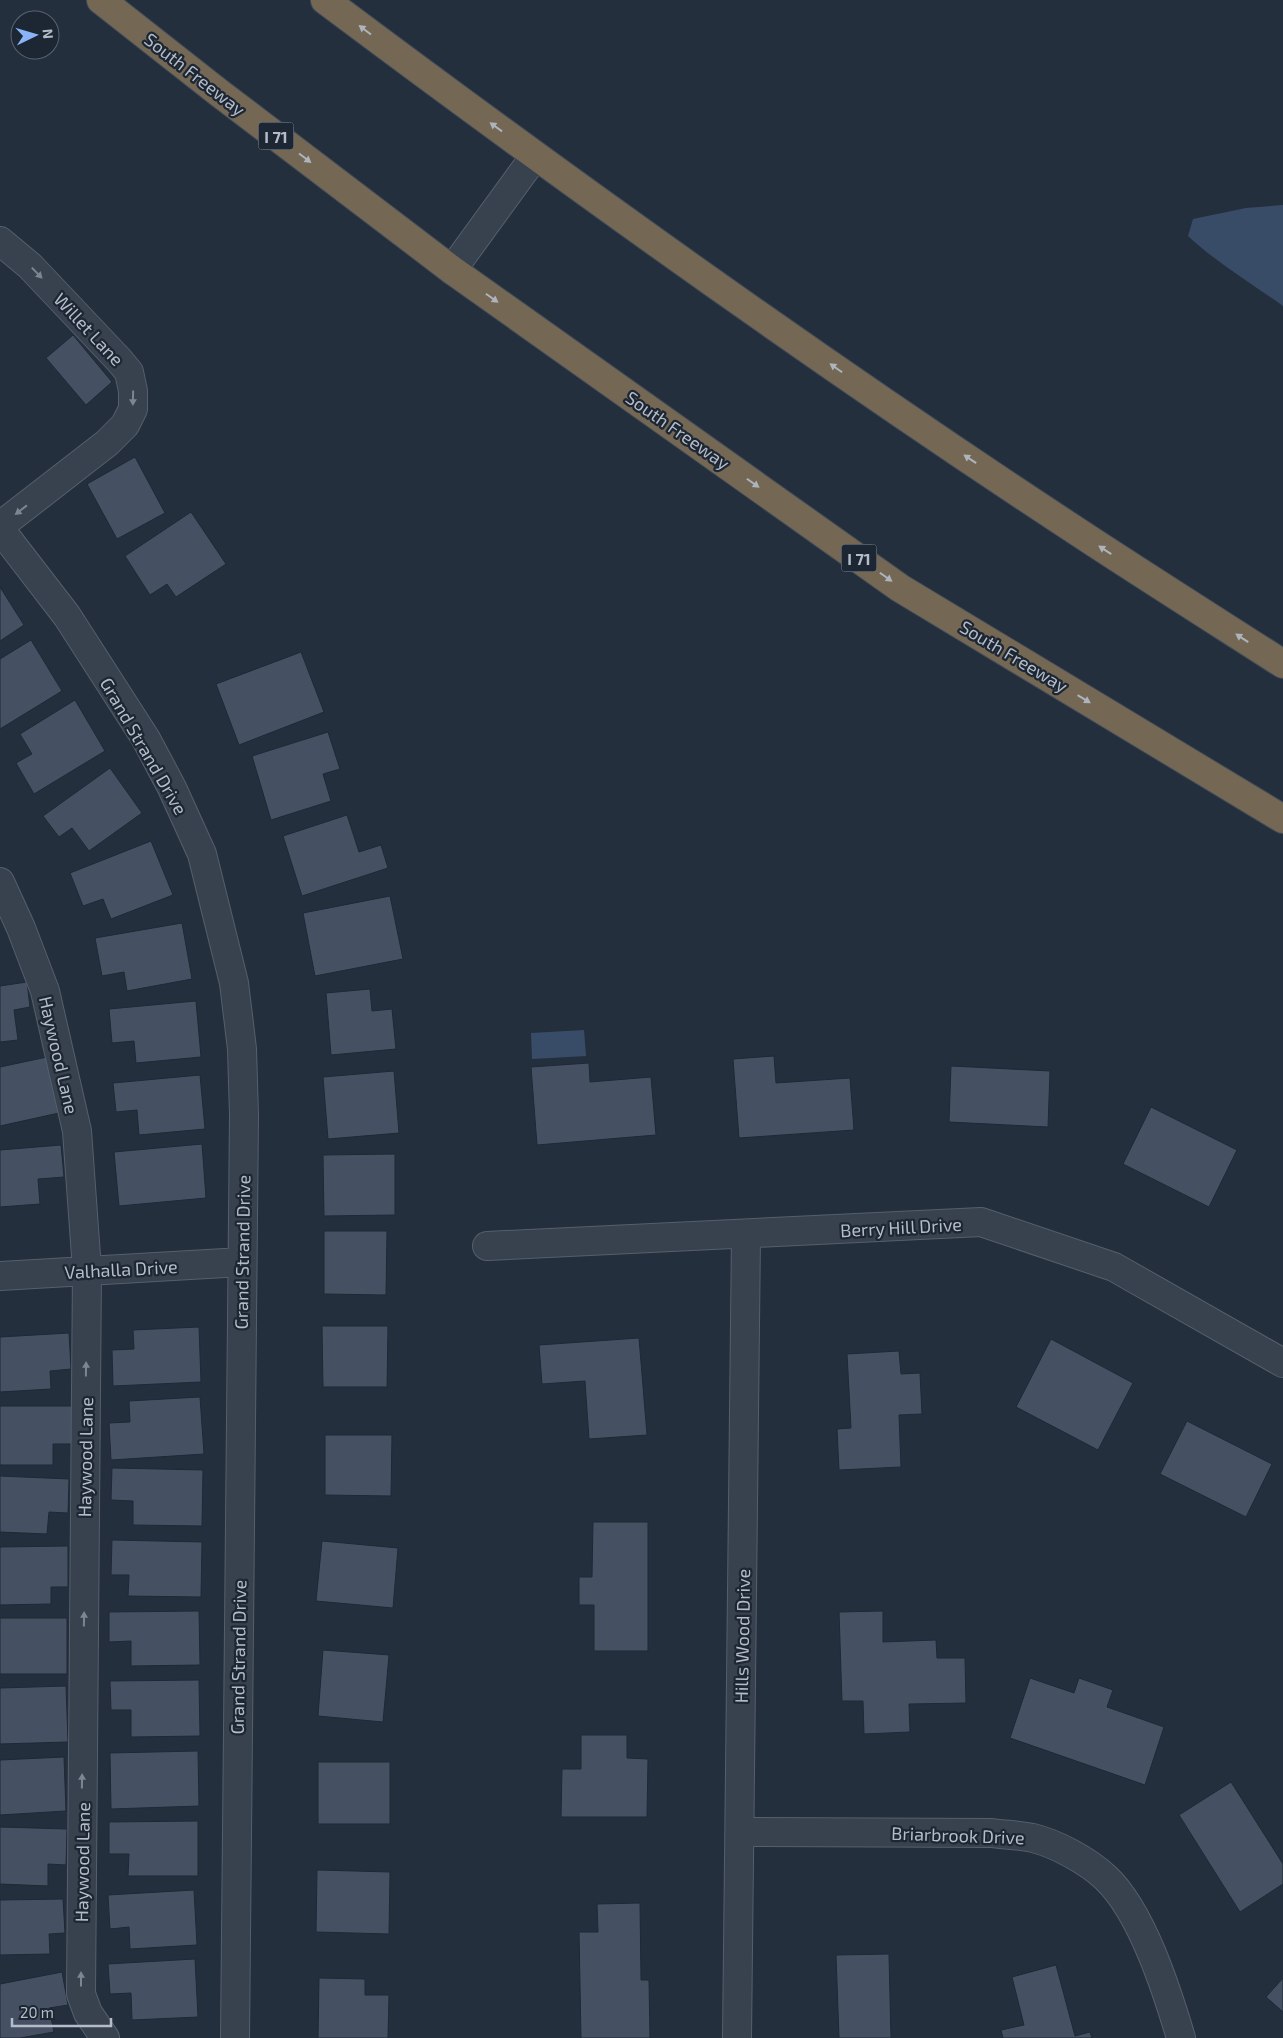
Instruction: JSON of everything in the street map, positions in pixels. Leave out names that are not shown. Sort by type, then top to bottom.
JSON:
[{"type":"highway","name":"South Freeway","points":[[101,0],[218,92],[452,270],[900,588],[1283,819]]},
{"type":"highway","points":[[325,0],[535,156],[872,393],[1081,534],[1283,664]]},
{"type":"street","points":[[452,270],[535,156]]},
{"type":"street","name":"Willet Lane","points":[[0,241],[30,266],[120,360],[129,372],[133,391],[132,409],[125,425],[107,443],[0,528]]},
{"type":"street","name":"Grand Strand Drive","points":[[0,528],[67,616],[146,740],[172,788],[202,854],[234,983],[242,1049],[244,1115],[234,2038]]},
{"type":"street","name":"Haywood Lane","points":[[0,882],[21,928],[45,991],[77,1131],[87,1270],[80,1994],[88,2013],[105,2038]]},
{"type":"street","name":"Berry Hill Drive","points":[[487,1246],[746,1235],[981,1222],[1114,1267],[1283,1362]]},
{"type":"street","name":"Hills Wood Drive","points":[[736,2038],[746,1235]]},
{"type":"street","name":"Valhalla Drive","points":[[0,1276],[242,1262]]},
{"type":"street","name":"Briarbrook Drive","points":[[740,1832],[992,1833],[1033,1838],[1068,1852],[1106,1878],[1133,1912],[1168,1994],[1181,2038]]},
{"type":"water","points":[[1283,205],[1283,306],[1222,264],[1188,236],[1193,219],[1246,208]]},
{"type":"water","points":[[584,1030],[586,1056],[532,1059],[531,1033]]},
{"type":"building","points":[[73,335],[112,382],[86,405],[46,358]]},
{"type":"building","points":[[135,457],[165,513],[117,539],[87,484]]},
{"type":"building","points":[[191,512],[226,564],[176,597],[167,584],[150,595],[125,556]]},
{"type":"building","points":[[0,587],[24,625],[0,641]]},
{"type":"building","points":[[31,640],[62,691],[0,729],[0,659]]},
{"type":"building","points":[[301,652],[324,712],[239,745],[216,684]]},
{"type":"building","points":[[75,700],[105,751],[34,794],[16,763],[32,754],[20,734]]},
{"type":"building","points":[[328,732],[340,769],[323,774],[331,801],[271,820],[252,756]]},
{"type":"building","points":[[110,768],[142,813],[89,851],[72,828],[59,837],[43,816]]},
{"type":"building","points":[[347,815],[359,852],[381,845],[388,868],[302,896],[283,836]]},
{"type":"building","points":[[151,841],[173,895],[111,919],[103,899],[83,906],[70,873]]},
{"type":"building","points":[[390,896],[403,959],[315,976],[303,913]]},
{"type":"building","points":[[182,923],[192,979],[127,991],[124,972],[102,976],[95,938]]},
{"type":"building","points":[[27,982],[30,1007],[14,1010],[18,1040],[0,1042],[0,986]]},
{"type":"building","points":[[370,989],[372,1011],[392,1009],[396,1049],[331,1055],[326,993]]},
{"type":"building","points":[[196,1001],[201,1057],[136,1063],[134,1041],[112,1043],[109,1009]]},
{"type":"building","points":[[774,1056],[776,1083],[850,1078],[854,1130],[739,1138],[733,1059]]},
{"type":"building","points":[[47,1057],[59,1113],[0,1126],[0,1067]]},
{"type":"building","points":[[589,1063],[590,1082],[651,1077],[656,1135],[537,1145],[531,1067]]},
{"type":"building","points":[[951,1066],[1050,1071],[1048,1127],[949,1122]]},
{"type":"building","points":[[394,1071],[399,1133],[328,1139],[323,1077]]},
{"type":"building","points":[[200,1075],[205,1129],[139,1135],[137,1110],[116,1112],[113,1083]]},
{"type":"building","points":[[1151,1107],[1237,1150],[1209,1207],[1123,1164]]},
{"type":"building","points":[[202,1144],[206,1198],[119,1206],[114,1152]]},
{"type":"building","points":[[61,1145],[64,1177],[38,1179],[40,1204],[0,1207],[0,1150]]},
{"type":"building","points":[[395,1154],[395,1215],[324,1216],[323,1155]]},
{"type":"building","points":[[324,1231],[387,1231],[386,1295],[324,1294]]},
{"type":"building","points":[[322,1326],[388,1326],[387,1387],[323,1387]]},
{"type":"building","points":[[199,1327],[201,1382],[113,1386],[112,1350],[134,1349],[133,1330]]},
{"type":"building","points":[[69,1333],[71,1369],[50,1371],[51,1389],[0,1392],[0,1337]]},
{"type":"building","points":[[639,1338],[647,1435],[589,1439],[585,1381],[542,1384],[539,1345]]},
{"type":"building","points":[[1051,1339],[1133,1383],[1098,1450],[1016,1407]]},
{"type":"building","points":[[899,1351],[901,1374],[920,1373],[922,1414],[899,1415],[901,1467],[839,1470],[837,1429],[851,1428],[847,1354]]},
{"type":"building","points":[[200,1397],[204,1454],[111,1460],[109,1423],[130,1422],[129,1401]]},
{"type":"building","points":[[0,1406],[72,1406],[72,1444],[53,1444],[53,1465],[0,1465]]},
{"type":"building","points":[[1187,1421],[1272,1464],[1246,1517],[1160,1474]]},
{"type":"building","points":[[325,1435],[392,1435],[391,1496],[325,1495]]},
{"type":"building","points":[[112,1468],[203,1470],[202,1526],[133,1525],[133,1501],[111,1500]]},
{"type":"building","points":[[0,1476],[69,1479],[68,1513],[49,1512],[47,1534],[0,1532]]},
{"type":"building","points":[[593,1522],[648,1522],[648,1651],[594,1651],[594,1605],[579,1605],[579,1577],[592,1577]]},
{"type":"building","points":[[112,1540],[202,1542],[201,1597],[128,1596],[129,1575],[111,1575]]},
{"type":"building","points":[[322,1541],[398,1548],[393,1608],[316,1601]]},
{"type":"building","points":[[68,1546],[68,1587],[51,1587],[51,1604],[0,1605],[0,1547]]},
{"type":"building","points":[[199,1611],[200,1665],[131,1666],[131,1641],[109,1642],[109,1612]]},
{"type":"building","points":[[883,1611],[883,1642],[936,1640],[937,1658],[965,1658],[966,1703],[909,1704],[910,1732],[864,1734],[863,1701],[842,1701],[839,1612]]},
{"type":"building","points":[[0,1618],[67,1618],[67,1674],[0,1674]]},
{"type":"building","points":[[323,1650],[389,1655],[383,1722],[318,1716]]},
{"type":"building","points":[[1030,1678],[1074,1693],[1079,1678],[1113,1690],[1107,1707],[1164,1727],[1145,1785],[1010,1738]]},
{"type":"building","points":[[199,1680],[200,1736],[131,1737],[131,1710],[111,1710],[110,1681]]},
{"type":"building","points":[[66,1686],[68,1742],[0,1744],[0,1688]]},
{"type":"building","points":[[581,1735],[627,1735],[627,1758],[648,1759],[647,1817],[561,1817],[562,1769],[581,1769]]},
{"type":"building","points":[[198,1751],[199,1806],[111,1809],[110,1753]]},
{"type":"building","points":[[64,1757],[66,1811],[0,1815],[0,1760]]},
{"type":"building","points":[[318,1762],[390,1762],[390,1824],[318,1824]]},
{"type":"building","points":[[1231,1782],[1283,1864],[1283,1884],[1240,1912],[1179,1815]]},
{"type":"building","points":[[198,1821],[198,1876],[128,1876],[129,1854],[109,1854],[109,1822]]},
{"type":"building","points":[[0,1827],[67,1829],[66,1865],[48,1864],[48,1886],[0,1884]]},
{"type":"building","points":[[317,1870],[390,1872],[389,1934],[316,1932]]},
{"type":"building","points":[[194,1890],[197,1945],[130,1949],[129,1927],[110,1929],[108,1895]]},
{"type":"building","points":[[63,1899],[65,1933],[49,1934],[50,1954],[0,1955],[0,1900]]},
{"type":"building","points":[[640,1903],[641,1980],[649,1980],[650,2038],[581,2038],[579,1932],[598,1932],[597,1904]]},
{"type":"building","points":[[889,1954],[891,2038],[839,2038],[836,1955]]},
{"type":"building","points":[[195,1959],[198,2017],[132,2020],[131,1993],[110,1994],[108,1964]]},
{"type":"building","points":[[1056,1965],[1075,2036],[1090,2032],[1092,2038],[1003,2038],[1001,2030],[1024,2025],[1012,1977]]},
{"type":"building","points":[[62,1972],[68,2005],[49,2008],[54,2032],[20,2038],[0,2038],[0,1984]]},
{"type":"building","points":[[319,1978],[365,1979],[365,1995],[389,1995],[388,2038],[318,2038]]},
{"type":"building","points":[[1283,1978],[1283,2012],[1266,1997]]}]
